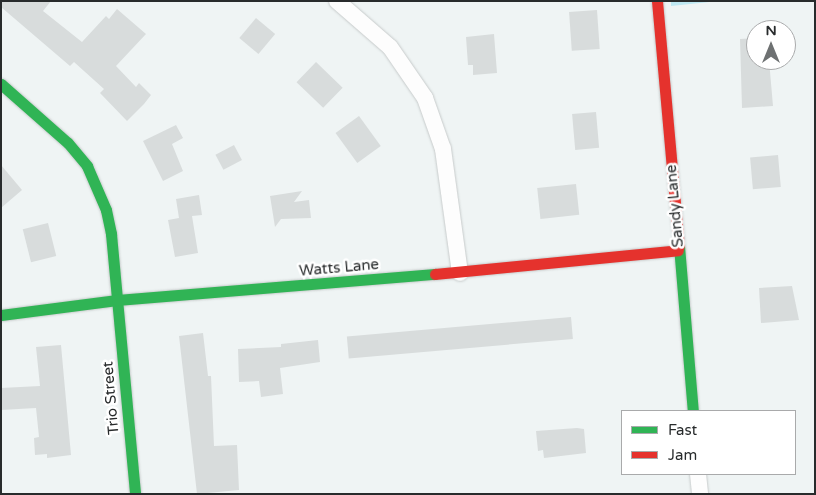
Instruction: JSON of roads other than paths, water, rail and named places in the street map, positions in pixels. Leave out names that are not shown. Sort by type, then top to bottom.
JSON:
[{"type":"street","points":[[337,1],[390,47],[425,98],[443,149],[460,273]]},
{"type":"street","name":"Sandy Lane","points":[[657,1],[693,410]]},
{"type":"street","name":"Trio Street","points":[[1,84],[68,143],[98,187],[111,234],[135,494]]},
{"type":"street","name":"Watts Lane","points":[[1,315],[118,300],[460,273],[678,250]]},
{"type":"street","points":[[698,475],[700,494]]}]
